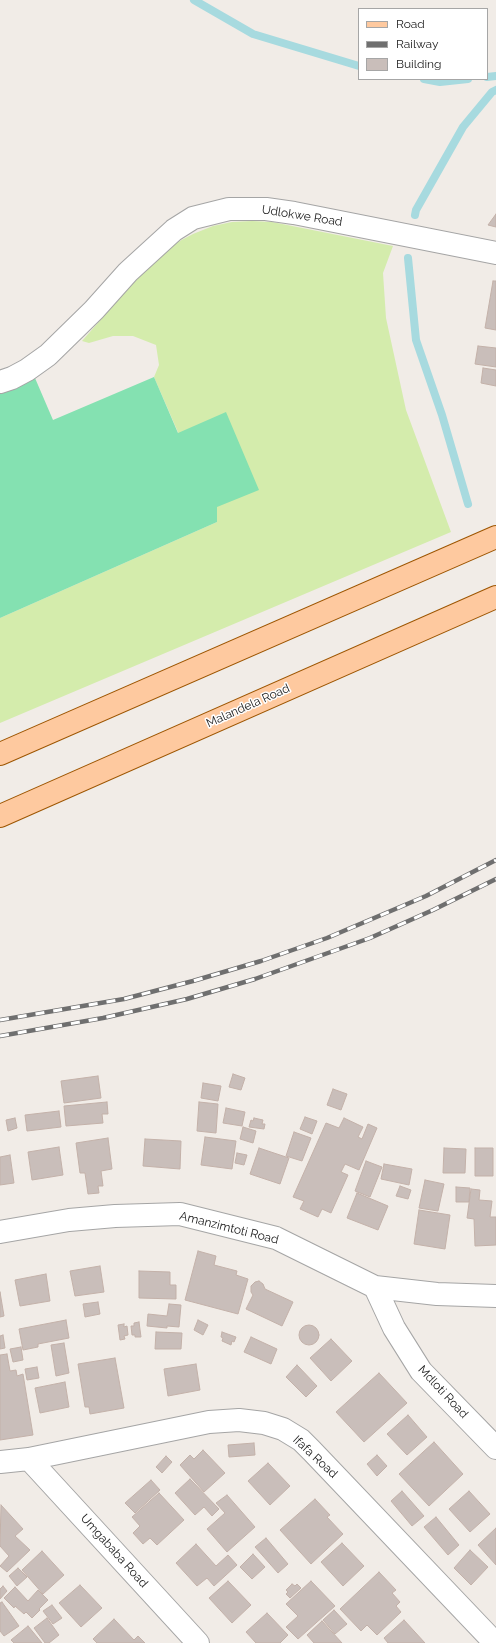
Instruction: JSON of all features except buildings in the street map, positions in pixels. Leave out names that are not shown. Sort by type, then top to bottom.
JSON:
[{"type":"main road","points":[[0,754],[496,537]]},
{"type":"main road","name":"Malandela Road","points":[[0,816],[496,597]]},
{"type":"street","name":"Udlokwe Road","points":[[0,382],[12,378],[27,370],[48,355],[94,310],[128,272],[174,230],[193,218],[229,210],[266,209],[294,213],[496,253]]},
{"type":"street","name":"Amanzimtoti Road","points":[[0,1232],[70,1220],[107,1216],[180,1214],[276,1238],[375,1287],[437,1294],[496,1296]]},
{"type":"street","name":"Mdloti Road","points":[[375,1287],[394,1328],[421,1371],[496,1448]]},
{"type":"street","name":"Ifafa Road","points":[[0,1462],[30,1459],[209,1422],[239,1420],[264,1423],[283,1429],[301,1440],[312,1451],[488,1636]]},
{"type":"street","name":"Umgababa Road","points":[[30,1459],[198,1643]]},
{"type":"green space","points":[[232,222],[272,222],[393,246],[383,273],[386,318],[406,410],[451,532],[0,723],[0,618],[217,522],[154,377],[159,365],[156,345],[133,336],[113,336],[89,343],[82,341],[138,277],[174,244],[213,226]]},
{"type":"green space","points":[[154,377],[178,433],[226,412],[259,490],[217,507],[217,522],[0,618],[0,392],[35,378],[53,420]]},
{"type":"waterway","points":[[194,0],[253,34],[358,66]]},
{"type":"waterway","points":[[488,77],[496,76]]},
{"type":"waterway","points":[[429,80],[440,82],[459,80]]},
{"type":"waterway","points":[[415,215],[416,210],[463,127],[492,92],[496,90]]},
{"type":"waterway","points":[[408,258],[416,340],[442,415],[468,504]]},
{"type":"railway","points":[[0,1020],[124,999],[261,961],[327,938],[426,896],[496,860]]},
{"type":"railway","points":[[0,1036],[103,1018],[187,999],[255,979],[370,938],[433,910],[496,879]]}]
